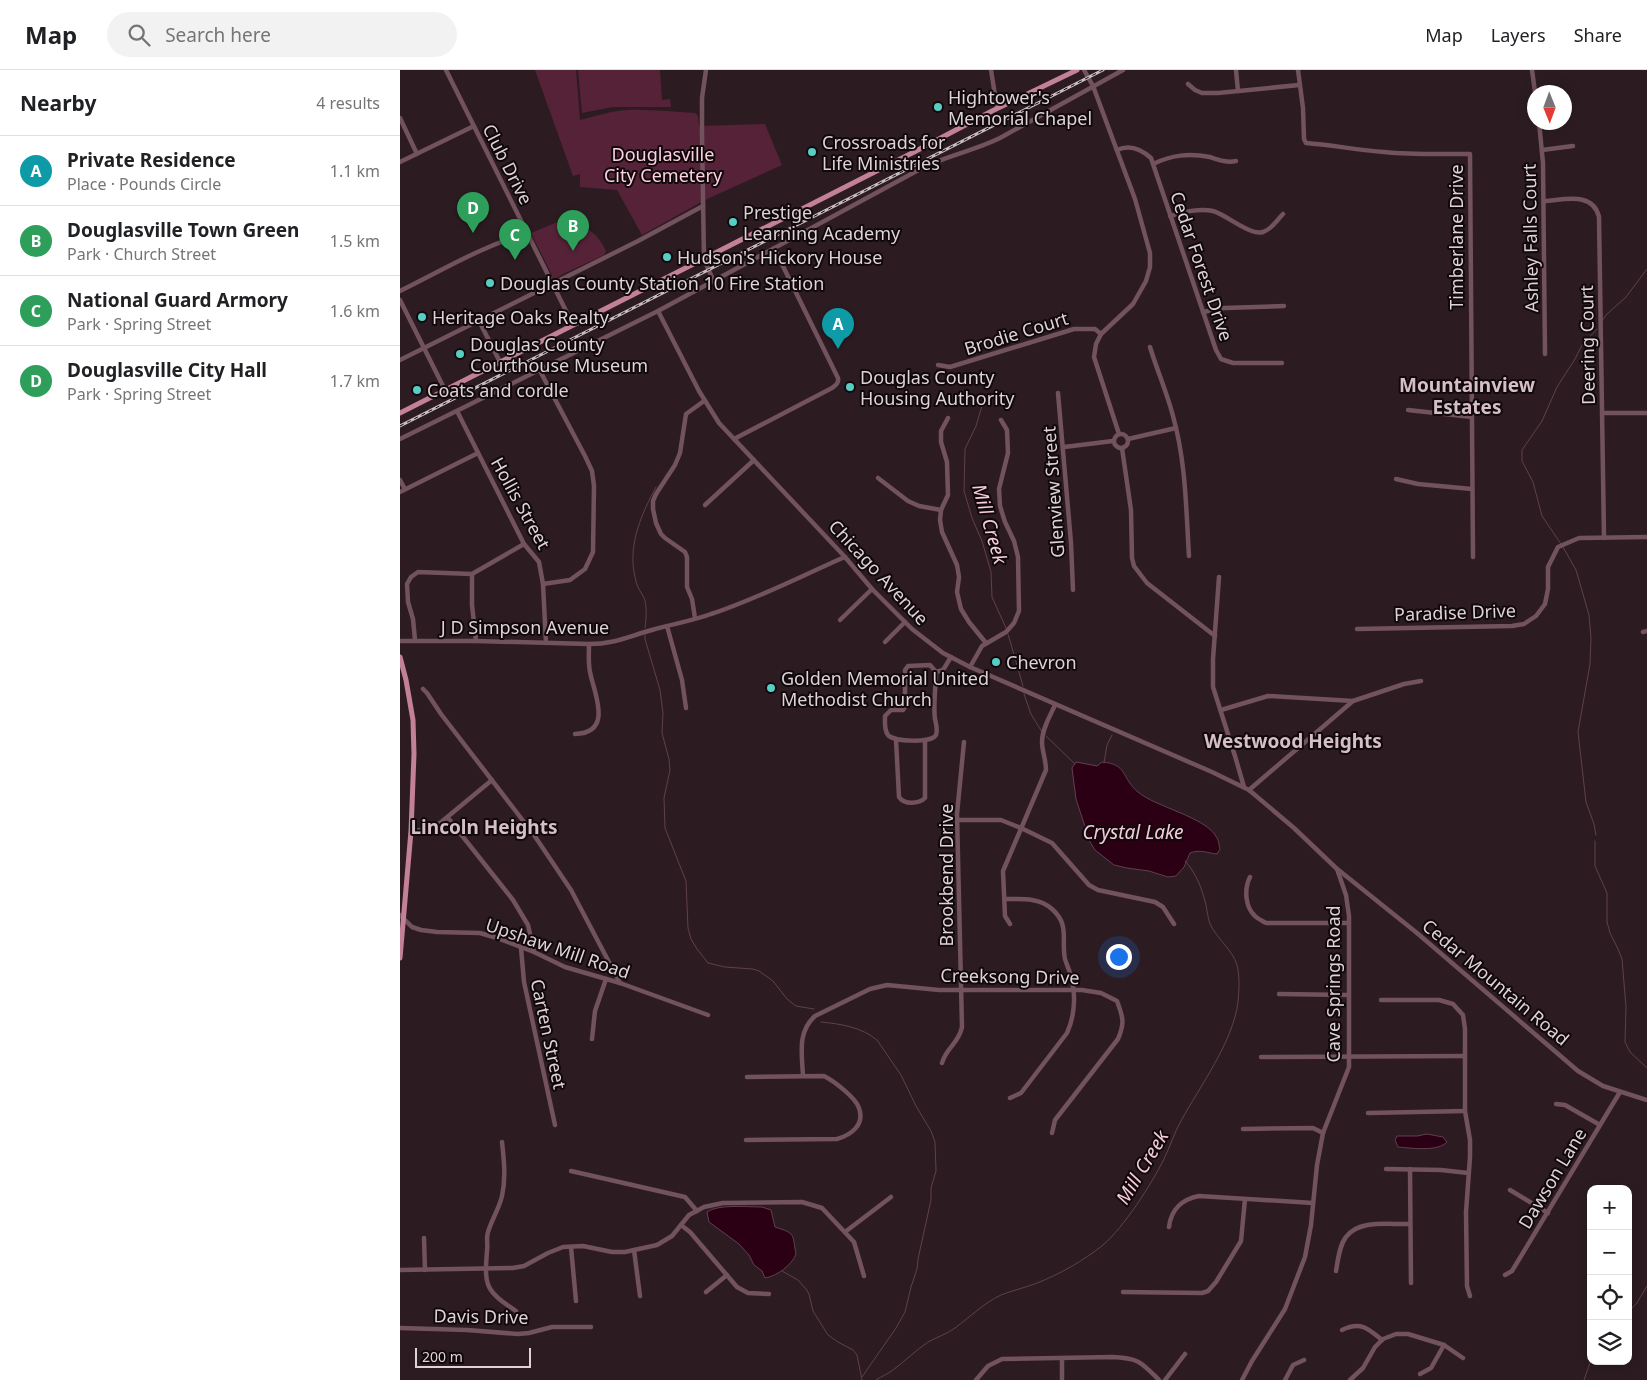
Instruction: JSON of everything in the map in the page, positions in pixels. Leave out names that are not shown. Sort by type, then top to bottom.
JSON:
[{"type":"main road","points":[[400,413],[997,108],[1077,70]]},
{"type":"main road","points":[[400,657],[413,720],[414,754],[411,831],[401,916],[400,958]]},
{"type":"main road","points":[[400,668],[408,694]]},
{"type":"street","name":"Club Drive","points":[[446,70],[574,325]]},
{"type":"street","points":[[706,70],[702,98],[704,259],[713,280]]},
{"type":"street","points":[[991,70],[997,108]]},
{"type":"street","points":[[1084,70],[1093,86],[1135,199],[1150,253],[1150,267],[1146,281],[1137,298],[1101,334],[1096,344],[1094,356],[1119,434]]},
{"type":"street","points":[[400,438],[658,311],[924,167],[941,159],[991,142],[1122,70]]},
{"type":"street","points":[[1236,70],[1238,91]]},
{"type":"street","name":"Timberlane Drive","points":[[1298,70],[1303,108],[1304,139],[1306,143],[1337,145],[1402,154],[1470,154],[1473,557]]},
{"type":"street","points":[[1532,70],[1534,85]]},
{"type":"street","points":[[1188,84],[1202,93],[1299,85]]},
{"type":"street","points":[[400,118],[417,154]]},
{"type":"street","points":[[400,162],[474,126]]},
{"type":"street","name":"Ashley Falls Court","points":[[1539,130],[1544,201],[1545,354]]},
{"type":"street","points":[[1542,150],[1573,146]]},
{"type":"street","name":"Cedar Forest Drive","points":[[1117,150],[1133,147],[1142,150],[1151,158],[1216,350],[1221,359],[1233,363],[1282,363]]},
{"type":"street","points":[[1153,164],[1168,157],[1186,154],[1230,162],[1236,161]]},
{"type":"street","name":"Deering Court","points":[[1544,201],[1583,199],[1591,202],[1597,210],[1599,217],[1604,538]]},
{"type":"street","points":[[400,360],[479,322],[703,206]]},
{"type":"street","points":[[1170,216],[1190,211],[1211,211],[1223,215],[1254,233],[1263,232],[1271,227],[1283,214]]},
{"type":"street","points":[[400,291],[478,252],[507,239],[527,233]]},
{"type":"street","points":[[734,439],[832,388],[838,382],[838,378],[774,248]]},
{"type":"street","points":[[400,300],[445,390]]},
{"type":"street","points":[[1203,312],[1224,308],[1284,306]]},
{"type":"street","name":"Chicago Avenue","points":[[658,311],[704,400],[719,423],[845,556],[872,589],[926,641],[970,667],[1244,787],[1294,828],[1336,868]]},
{"type":"street","points":[[479,322],[500,362]]},
{"type":"street","name":"Brodie Court","points":[[938,365],[950,367],[1074,329],[1094,329],[1101,334]]},
{"type":"street","points":[[1150,347],[1176,428],[1187,500],[1189,556]]},
{"type":"street","points":[[539,369],[585,456],[592,471],[594,486],[593,552],[585,569],[570,580],[543,584]]},
{"type":"street","name":"Glenview Street","points":[[1058,393],[1072,543],[1073,590]]},
{"type":"street","points":[[695,618],[692,599],[687,587],[687,557],[685,552],[661,534],[654,517],[653,501],[678,459],[686,414],[704,400]]},
{"type":"street","points":[[1408,410],[1472,417]]},
{"type":"street","name":"Hollis Street","points":[[457,411],[524,544],[539,562],[543,584],[546,643]]},
{"type":"street","points":[[1602,413],[1647,413]]},
{"type":"street","points":[[948,418],[941,430],[940,442],[947,462],[948,495],[940,510],[942,532],[957,565],[959,577],[957,592],[961,609],[986,643]]},
{"type":"street","points":[[970,667],[982,646],[1006,632],[1014,623],[1019,611],[1018,558],[1014,541],[1005,522],[999,489],[1008,452],[1007,430],[1001,420]]},
{"type":"street","points":[[1128,439],[1176,428]]},
{"type":"street","points":[[1119,434],[1123,434],[1128,439]]},
{"type":"street","points":[[1119,434],[1115,436],[1114,441],[1116,446],[1122,448]]},
{"type":"street","points":[[1122,448],[1126,446],[1128,439]]},
{"type":"street","points":[[1064,447],[1114,441]]},
{"type":"street","points":[[1122,448],[1131,510],[1132,558],[1134,566],[1147,583],[1215,636]]},
{"type":"street","points":[[400,480],[402,491],[478,453]]},
{"type":"street","points":[[705,505],[754,460]]},
{"type":"street","points":[[878,478],[908,502],[940,510]]},
{"type":"street","points":[[1396,479],[1409,483],[1472,489]]},
{"type":"street","name":"Paradise Drive","points":[[1357,629],[1512,626],[1524,624],[1536,616],[1545,604],[1548,589],[1548,567],[1558,547],[1579,538],[1647,537]]},
{"type":"street","points":[[400,587],[406,584],[418,572],[472,574],[524,544]]},
{"type":"street","name":"J D Simpson Avenue","points":[[400,641],[589,644],[621,641],[642,632],[711,614],[759,596],[845,556]]},
{"type":"street","points":[[472,574],[472,605],[476,641]]},
{"type":"street","points":[[1220,578],[1213,687],[1244,787]]},
{"type":"street","points":[[406,584],[415,640]]},
{"type":"street","points":[[840,620],[872,589]]},
{"type":"street","points":[[885,642],[905,622]]},
{"type":"street","points":[[667,626],[682,680],[686,708]]},
{"type":"street","points":[[575,734],[584,734],[590,730],[599,717],[599,702],[590,670],[589,644]]},
{"type":"street","points":[[936,672],[943,670],[951,657]]},
{"type":"street","points":[[912,665],[930,665],[936,672],[934,716],[937,728],[936,735],[925,740],[896,740],[889,736],[886,730],[885,716],[891,710],[903,710],[905,707],[905,670],[908,666],[912,665]]},
{"type":"street","points":[[1221,710],[1268,696],[1353,701],[1404,684],[1421,681]]},
{"type":"street","points":[[423,689],[534,835],[571,890],[620,983]]},
{"type":"street","points":[[1249,790],[1353,701]]},
{"type":"street","points":[[1010,924],[1005,916],[1003,871],[1046,770],[1046,760],[1042,744],[1043,732],[1056,705]]},
{"type":"street","points":[[896,740],[899,797],[905,803],[921,802],[925,798],[925,740]]},
{"type":"street","name":"Brookbend Drive","points":[[942,1063],[944,1054],[960,1036],[962,1027],[958,820],[964,742]]},
{"type":"street","points":[[411,831],[430,829],[448,818],[492,780]]},
{"type":"street","points":[[448,818],[513,900],[528,925],[534,952]]},
{"type":"street","points":[[958,820],[1002,820],[1021,828],[1052,843],[1089,885],[1098,890],[1155,902],[1163,907],[1174,924]]},
{"type":"street","name":"Cave Springs Road","points":[[1242,1380],[1285,1309],[1305,1257],[1323,1133],[1348,1067],[1349,923],[1346,895],[1336,868]]},
{"type":"street","name":"Cedar Mountain Road","points":[[1336,868],[1417,933],[1578,1071],[1603,1086],[1647,1100]]},
{"type":"street","points":[[1250,877],[1246,885],[1248,904],[1255,916],[1266,923],[1349,923]]},
{"type":"street","points":[[1004,899],[1028,899],[1040,902],[1051,908],[1060,918],[1064,928],[1065,958],[1073,990],[1072,1023],[1067,1033],[1021,1093],[1010,1098]]},
{"type":"street","name":"Upshaw Mill Road","points":[[401,916],[412,927],[421,930],[480,933],[497,938],[534,952],[565,967],[620,983],[708,1015]]},
{"type":"street","name":"Carten Street","points":[[521,948],[524,982],[555,1125]]},
{"type":"street","points":[[592,1039],[595,1011],[606,979]]},
{"type":"street","name":"Creeksong Drive","points":[[803,1076],[802,1038],[808,1022],[815,1016],[870,989],[887,986],[961,990],[1073,990],[1102,992],[1117,1000],[1123,1016],[1123,1028],[1118,1040],[1055,1120],[1052,1133]]},
{"type":"street","points":[[1279,994],[1348,995]]},
{"type":"street","points":[[1381,1000],[1439,1000],[1453,1004],[1463,1016],[1465,1030],[1465,1111],[1470,1140],[1466,1212],[1466,1286],[1470,1296]]},
{"type":"street","points":[[1261,1057],[1464,1056]]},
{"type":"street","points":[[746,1140],[837,1139],[848,1136],[856,1129],[860,1121],[859,1108],[852,1099],[833,1081],[824,1076],[747,1076]]},
{"type":"street","name":"Dawson Lane","points":[[1505,1275],[1512,1271],[1620,1092]]},
{"type":"street","points":[[1556,1104],[1565,1105],[1600,1125]]},
{"type":"street","points":[[1368,1113],[1465,1111]]},
{"type":"street","points":[[1243,1129],[1313,1128],[1323,1133]]},
{"type":"street","points":[[502,1142],[505,1181],[499,1207],[486,1240],[485,1269],[489,1288],[494,1295],[516,1311]]},
{"type":"street","points":[[1386,1169],[1441,1170],[1468,1173]]},
{"type":"street","points":[[1410,1169],[1411,1283]]},
{"type":"street","points":[[571,1171],[685,1197],[697,1211]]},
{"type":"street","points":[[1510,1190],[1548,1213]]},
{"type":"street","points":[[1169,1227],[1170,1219],[1182,1202],[1200,1196],[1313,1203]]},
{"type":"street","points":[[845,1232],[891,1197]]},
{"type":"street","points":[[1123,1292],[1202,1293],[1208,1291],[1216,1282],[1241,1241],[1245,1199]]},
{"type":"street","points":[[400,1270],[485,1269],[524,1266],[563,1247],[583,1246],[612,1252],[634,1250],[657,1245],[672,1236],[689,1215],[704,1207],[723,1203],[802,1202],[822,1208],[854,1242],[864,1276]]},
{"type":"street","points":[[1336,1271],[1341,1247],[1346,1237],[1355,1228],[1368,1225],[1410,1224]]},
{"type":"street","points":[[681,1225],[690,1232],[737,1287],[748,1293],[768,1294]]},
{"type":"street","points":[[424,1238],[425,1270]]},
{"type":"street","points":[[572,1247],[576,1301]]},
{"type":"street","points":[[634,1250],[640,1296]]},
{"type":"street","points":[[706,1292],[727,1275]]},
{"type":"street","points":[[1342,1330],[1352,1325],[1367,1328],[1382,1340]]},
{"type":"street","name":"Davis Drive","points":[[400,1328],[518,1334],[529,1333],[552,1326],[591,1327]]},
{"type":"street","points":[[1350,1380],[1363,1368],[1375,1347],[1382,1340],[1396,1334],[1408,1334],[1444,1345],[1463,1358]]},
{"type":"street","points":[[1420,1374],[1431,1368],[1444,1345]]},
{"type":"street","points":[[1165,1380],[1185,1354]]},
{"type":"street","points":[[1062,1358],[1062,1380]]},
{"type":"street","points":[[976,1380],[988,1366],[1002,1359],[1062,1358],[1129,1358],[1142,1362],[1160,1380]]},
{"type":"street","points":[[1285,1380],[1293,1365],[1304,1360]]},
{"type":"green space","name":"Douglasville City Cemetery","points":[[535,70],[576,70],[580,120],[615,111],[644,110],[695,113],[698,116],[699,126],[765,124],[782,165],[705,200],[642,235],[617,190],[580,187],[580,174],[573,176]]},
{"type":"green space","points":[[578,70],[660,70],[662,100],[670,99],[671,107],[613,107],[582,113]]},
{"type":"green space","points":[[555,223],[577,224],[589,230],[606,251],[604,255],[555,279],[552,278],[531,233]]},
{"type":"water","name":"Crystal Lake","points":[[1076,762],[1097,766],[1102,762],[1116,766],[1138,792],[1156,803],[1203,824],[1219,842],[1220,849],[1217,854],[1200,851],[1190,853],[1184,867],[1176,876],[1168,877],[1149,871],[1114,865],[1095,850],[1090,842],[1076,799],[1072,768]]},
{"type":"water","points":[[1427,1134],[1443,1137],[1447,1142],[1437,1147],[1417,1148],[1398,1147],[1395,1140],[1397,1136]]},
{"type":"water","points":[[725,1207],[762,1207],[771,1210],[775,1227],[792,1235],[796,1254],[784,1269],[765,1278],[762,1271],[754,1265],[749,1255],[739,1244],[709,1222],[707,1212],[712,1209]]},
{"type":"waterway","points":[[1602,321],[1626,297],[1647,269]]},
{"type":"waterway","points":[[1561,544],[1542,516],[1533,482],[1522,461],[1522,450],[1542,421],[1557,387],[1582,345],[1597,329]]},
{"type":"waterway","name":"Mill Creek","points":[[985,396],[976,426],[965,449],[964,491],[991,572],[992,597],[1006,628]]},
{"type":"waterway","points":[[645,628],[646,604],[635,578],[633,550],[642,517],[656,487]]},
{"type":"waterway","points":[[1563,547],[1576,570],[1589,615],[1591,638],[1590,664],[1578,732],[1586,802],[1596,835]]},
{"type":"waterway","name":"Mill Creek","points":[[1008,634],[1023,686]]},
{"type":"waterway","points":[[645,635],[660,690],[663,713],[662,733],[669,759],[670,770],[664,798],[665,828],[686,881],[688,928],[691,939],[708,963],[759,971],[773,981],[787,999],[796,1006],[814,1009]]},
{"type":"waterway","name":"Mill Creek","points":[[1024,694],[1031,714],[1042,732]]},
{"type":"waterway","points":[[1104,763],[1107,745],[1112,735]]},
{"type":"waterway","name":"Mill Creek","points":[[1046,736],[1075,764]]},
{"type":"waterway","points":[[1595,841],[1595,866],[1607,893],[1607,922],[1622,959],[1626,1007],[1625,1042],[1630,1052],[1647,1068]]},
{"type":"waterway","name":"Mill Creek","points":[[876,1380],[891,1371],[928,1342],[955,1328],[995,1298],[1054,1276],[1095,1251],[1120,1228],[1152,1181],[1179,1126],[1223,1048],[1230,1033],[1238,1002],[1239,979],[1235,959],[1210,924],[1201,887],[1193,871],[1185,861]]},
{"type":"waterway","points":[[821,1022],[858,1029],[877,1040],[901,1075],[935,1142],[936,1171],[931,1188],[931,1200],[917,1269],[905,1312],[862,1377]]},
{"type":"waterway","points":[[782,1271],[798,1280],[806,1289],[813,1311],[828,1335],[853,1350],[857,1355],[862,1380]]},
{"type":"waterway","points":[[1632,1308],[1647,1286]]},
{"type":"waterway","points":[[1584,1380],[1589,1365]]},
{"type":"railway","points":[[400,426],[1103,70]]},
{"type":"place","name":"Hightower's Memorial Chapel","points":[[938,107]]},
{"type":"place","name":"Crossroads for Life Ministries","points":[[812,152]]},
{"type":"place","name":"Prestige Learning Academy","points":[[733,222]]},
{"type":"place","name":"Douglasville City Hall","points":[[473,233]]},
{"type":"place","name":"Douglasville Town Green","points":[[573,251]]},
{"type":"place","name":"Hudson's Hickory House","points":[[667,257]]},
{"type":"place","name":"National Guard Armory","points":[[515,260]]},
{"type":"place","name":"Douglas County Station 10 Fire Station","points":[[490,283]]},
{"type":"place","name":"Heritage Oaks Realty","points":[[422,317]]},
{"type":"place","name":"Private Residence","points":[[838,349]]},
{"type":"place","name":"Douglas County Courthouse Museum","points":[[460,354]]},
{"type":"place","name":"Douglas County Housing Authority","points":[[850,387]]},
{"type":"place","name":"Coats and cordle","points":[[417,390]]},
{"type":"place","name":"Chevron","points":[[996,662]]},
{"type":"place","name":"Golden Memorial United Methodist Church","points":[[771,688]]},
{"type":"district","name":"Mountainview Estates","points":[[1467,396]]},
{"type":"district","name":"Westwood Heights","points":[[1293,741]]},
{"type":"district","name":"Lincoln Heights","points":[[484,827]]}]
